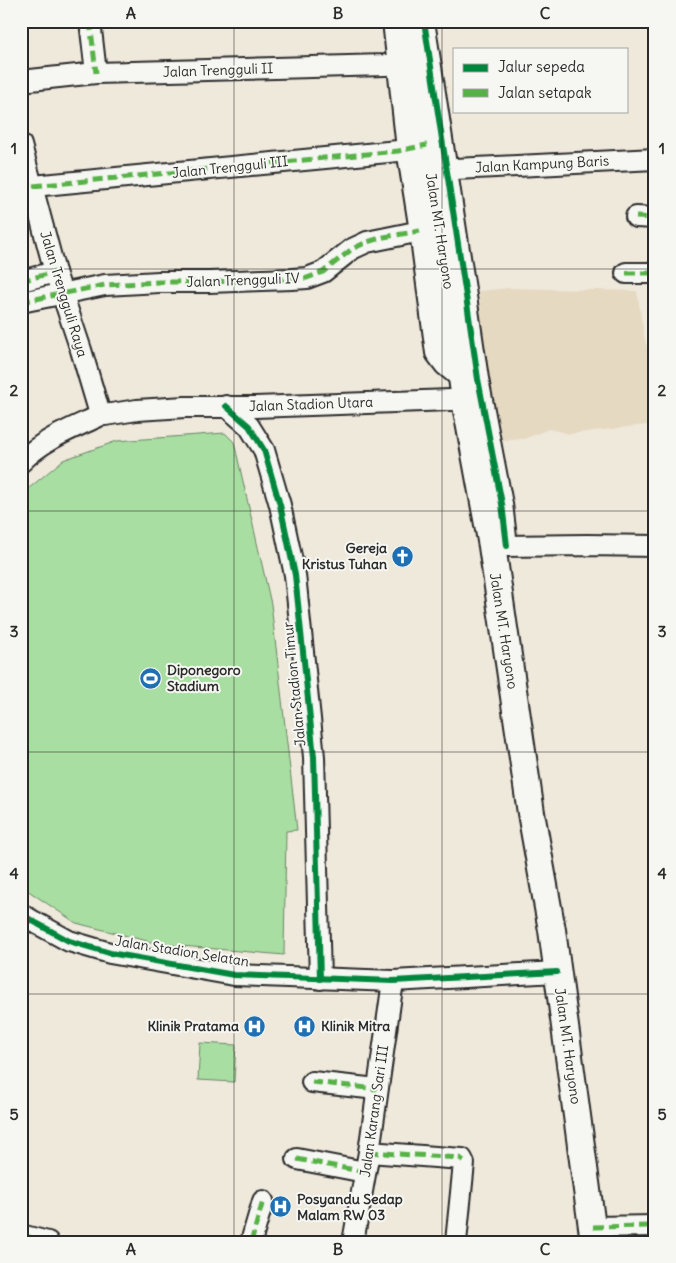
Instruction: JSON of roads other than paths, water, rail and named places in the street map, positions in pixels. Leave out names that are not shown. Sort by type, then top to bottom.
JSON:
[{"type":"main road","name":"Jalan MT. Haryono","points":[[408,21],[406,63],[417,147],[429,171],[431,231],[483,448],[500,546],[531,813],[552,930],[593,1235]]},
{"type":"street","points":[[90,21],[96,73]]},
{"type":"street","points":[[393,21],[406,63]]},
{"type":"street","points":[[424,21],[429,171],[469,393]]},
{"type":"street","name":"Jalan Trengguli II","points":[[21,82],[96,73],[406,63]]},
{"type":"street","name":"Jalan Trengguli Raya","points":[[21,144],[56,272],[82,350],[100,414]]},
{"type":"street","name":"Jalan Trengguli III","points":[[33,186],[417,147]]},
{"type":"street","name":"Jalan Kampung Baris","points":[[429,171],[655,159]]},
{"type":"street","name":"Jalan Trengguli IV","points":[[21,302],[105,285],[307,278],[323,272],[352,249],[366,242],[384,237],[431,231]]},
{"type":"street","points":[[21,281],[56,272]]},
{"type":"street","points":[[626,274],[655,273]]},
{"type":"street","name":"Jalan Stadion Utara","points":[[21,462],[54,437],[100,414],[185,406],[255,407],[425,400],[469,393]]},
{"type":"street","name":"Jalan Stadion Timur","points":[[226,406],[249,426],[264,450],[280,505],[295,575],[314,757],[320,979]]},
{"type":"street","points":[[500,546],[655,546]]},
{"type":"street","name":"Jalan Stadion Selatan","points":[[21,914],[69,941],[110,953],[234,975],[393,981],[557,972]]},
{"type":"street","name":"Jalan Karang Sari III","points":[[354,1242],[369,1152],[393,981]]},
{"type":"street","points":[[312,1082],[377,1089]]},
{"type":"street","points":[[369,1152],[462,1159],[464,1163],[456,1242]]},
{"type":"street","points":[[297,1159],[365,1172]]},
{"type":"street","points":[[251,1242],[263,1202]]},
{"type":"street","points":[[593,1235],[655,1226]]},
{"type":"street","points":[[21,1235],[48,1242]]},
{"type":"place","name":"Gereja Kristus Tuhan","points":[[403,556]]},
{"type":"place","name":"Diponegoro Stadium","points":[[151,678]]},
{"type":"place","name":"Klinik Pratama","points":[[255,1026]]},
{"type":"place","name":"Klinik Mitra","points":[[305,1026]]},
{"type":"place","name":"Posyandu Sedap Malam RW 03","points":[[281,1207]]}]
